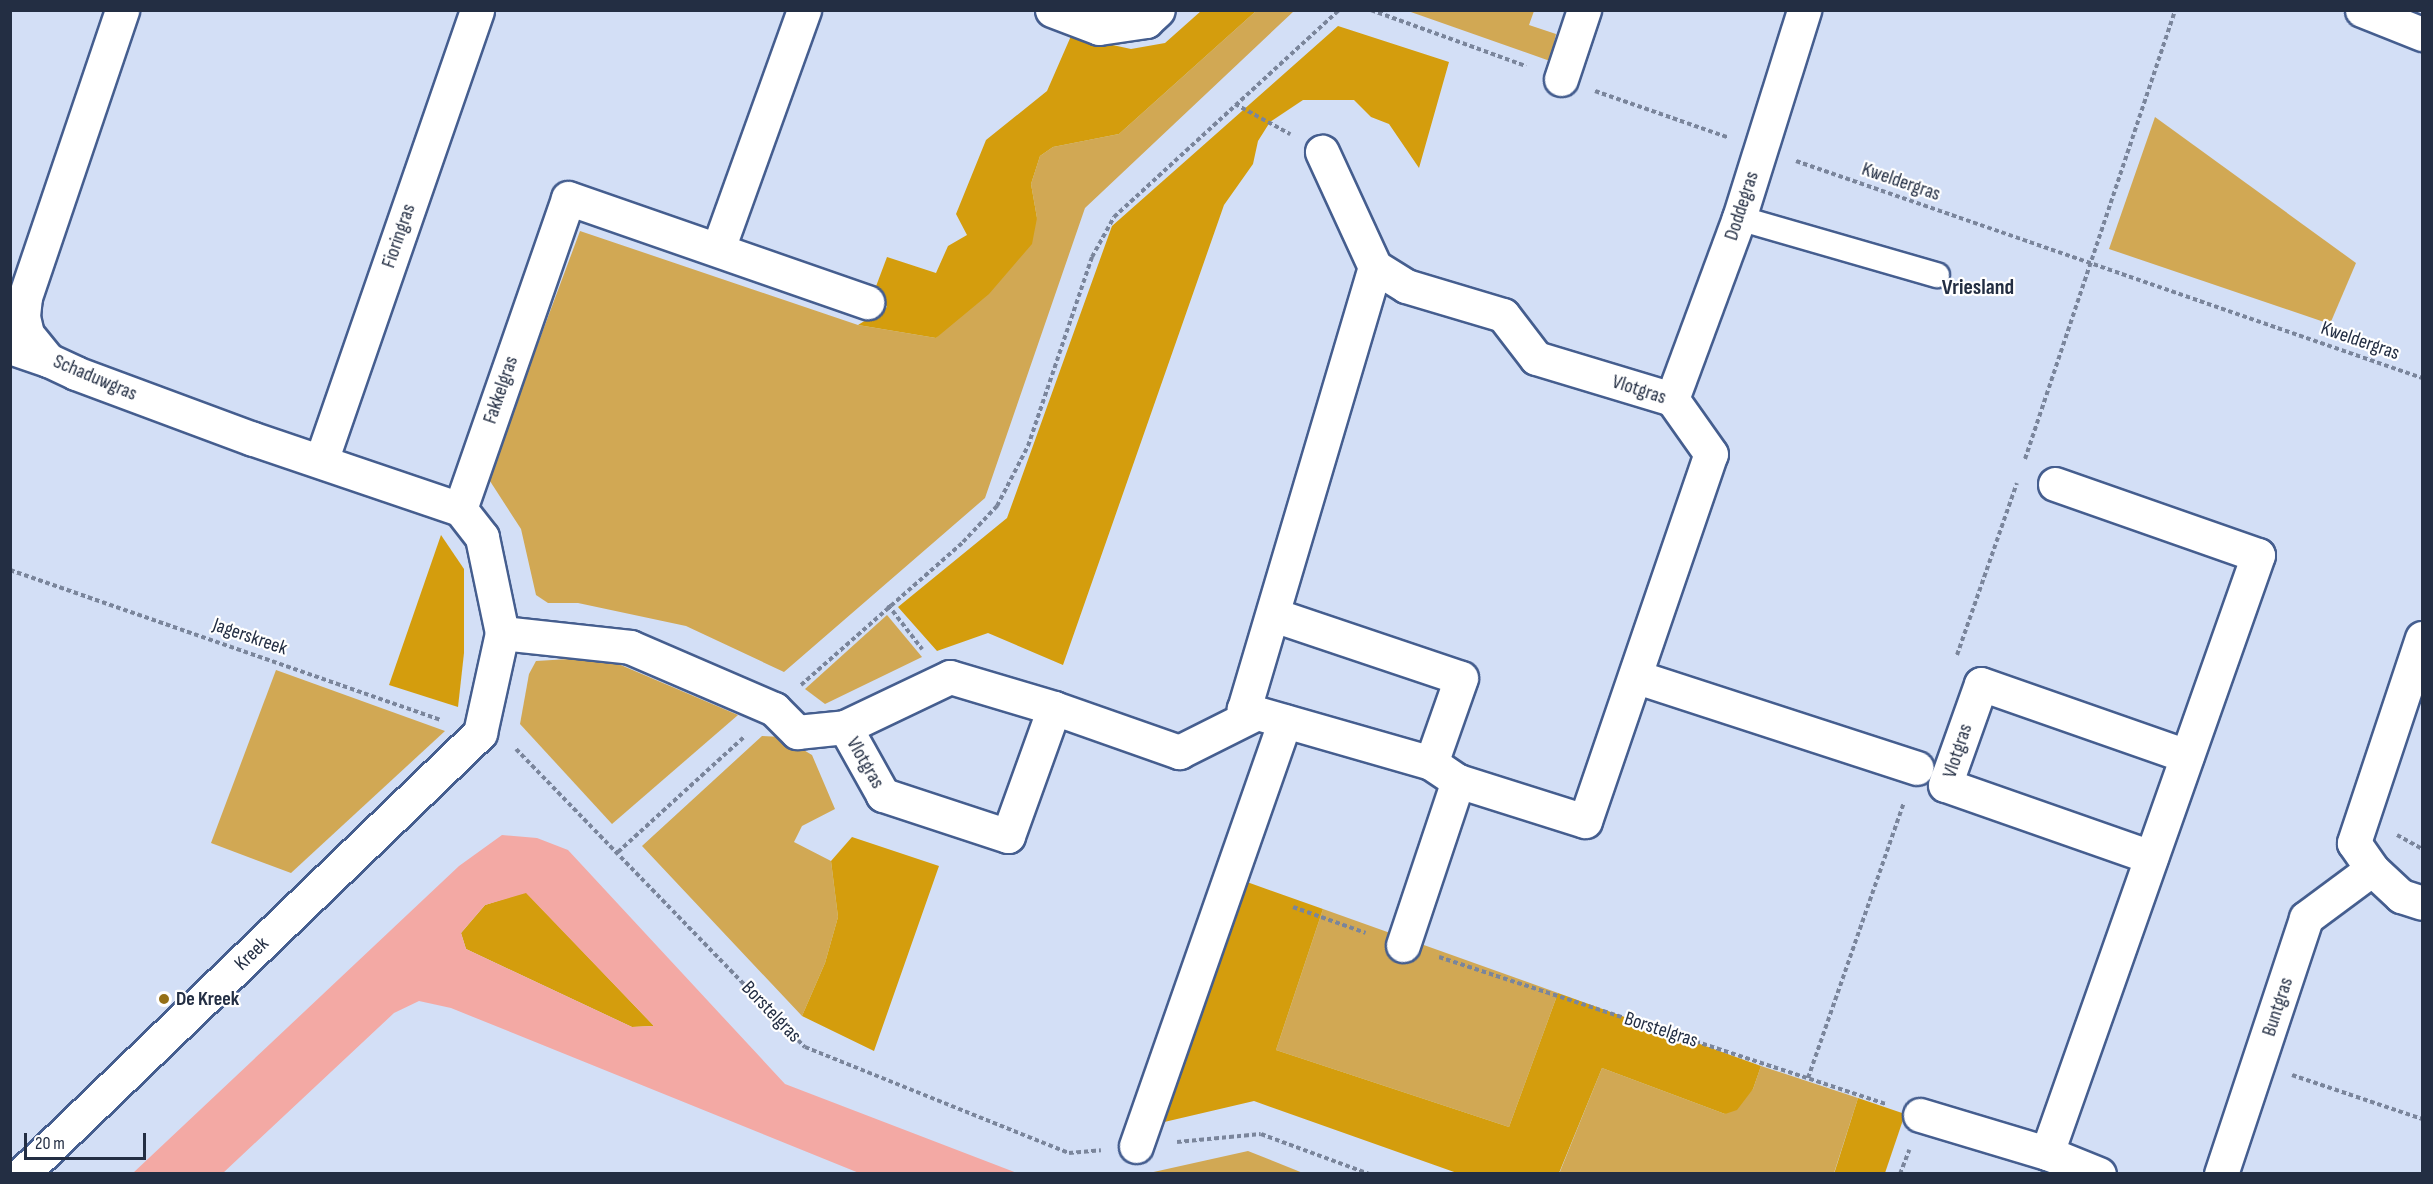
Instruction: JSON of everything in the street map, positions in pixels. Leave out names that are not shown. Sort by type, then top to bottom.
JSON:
[{"type":"street","name":"Schaduwgras","points":[[122,10],[25,297],[23,316],[27,334],[48,360],[164,407],[460,509]]},
{"type":"street","name":"Fioringras","points":[[321,461],[477,10]]},
{"type":"street","points":[[718,249],[804,10]]},
{"type":"street","points":[[1052,10],[1099,28],[1146,21],[1158,10]]},
{"type":"street","points":[[1561,79],[1584,10]]},
{"type":"street","name":"Doddegras","points":[[1672,399],[1739,218],[1804,10]]},
{"type":"street","points":[[2362,10],[2422,34]]},
{"type":"street","points":[[1271,717],[1244,709],[1274,615],[1375,267],[1322,152]]},
{"type":"street","name":"Fakkelgras","points":[[460,509],[568,198],[867,302]]},
{"type":"street","name":"Vlotgras","points":[[1271,717],[1431,763],[1458,781],[1585,821],[1637,677],[1711,454],[1672,399],[1536,358],[1503,315],[1406,286],[1375,267]]},
{"type":"street","points":[[10,347],[48,360]]},
{"type":"street","points":[[2047,1153],[2258,555],[2055,484]]},
{"type":"street","points":[[460,509],[482,537],[502,633],[480,733]]},
{"type":"street","points":[[1274,615],[1461,678],[1431,763]]},
{"type":"street","points":[[502,633],[630,647],[774,710],[797,732],[845,727]]},
{"type":"street","points":[[2422,638],[2415,686],[2354,843],[2372,869],[2401,896],[2422,903]]},
{"type":"street","points":[[950,677],[1054,708],[1179,752],[1271,717]]},
{"type":"street","name":"Vlotgras","points":[[950,677],[845,727],[883,795],[1008,836],[1054,708]]},
{"type":"street","name":"Vlotgras","points":[[1637,677],[1917,768]]},
{"type":"street","name":"Vlotgras","points":[[2151,857],[1945,785],[1981,684],[2187,756]]},
{"type":"street","points":[[1136,1146],[1271,717]]},
{"type":"street","name":"Kreek","points":[[22,1173],[480,733]]},
{"type":"street","points":[[1403,945],[1458,781]]},
{"type":"street","name":"Buntgras","points":[[2221,1173],[2260,1064],[2306,918],[2372,869]]},
{"type":"street","points":[[1920,1115],[2047,1153],[2099,1173]]},
{"type":"lane","points":[[1739,218],[1937,275]]},
{"type":"path","points":[[618,852],[888,605],[963,542],[997,506],[1028,446],[1092,257],[1114,217],[1339,10]]},
{"type":"path","name":"Kweldergras","points":[[1371,10],[1760,149],[2422,378]]},
{"type":"path","points":[[2023,466],[2093,264],[2175,10]]},
{"type":"path","points":[[1235,104],[1322,152]]},
{"type":"path","points":[[1952,667],[2019,477]]},
{"type":"path","name":"Jagerskreek","points":[[10,570],[480,733]]},
{"type":"path","points":[[888,605],[950,677]]},
{"type":"path","name":"Borstelgras","points":[[516,749],[805,1047],[1069,1153],[1261,1134],[1369,1173]]},
{"type":"path","points":[[1808,1078],[1917,768]]},
{"type":"path","name":"Borstelgras","points":[[1293,907],[1920,1115]]},
{"type":"path","points":[[2260,1064],[2422,1119]]},
{"type":"path","points":[[1900,1173],[1920,1115]]},
{"type":"shaded area","points":[[1201,11],[1256,11],[1119,134],[1053,147],[1040,156],[1031,184],[1037,218],[1032,244],[989,294],[936,338],[858,325],[887,307],[875,289],[887,257],[936,273],[948,246],[967,235],[956,214],[986,140],[1047,91],[1071,36],[1131,49],[1165,43]]},
{"type":"shaded area","points":[[1256,11],[1294,11],[1085,208],[985,498],[784,672],[686,626],[578,603],[548,603],[536,595],[521,529],[488,478],[580,231],[858,325],[936,338],[1037,218],[1031,184],[1040,156],[1053,147],[1119,134]]},
{"type":"shaded area","points":[[1408,11],[1534,11],[1529,25],[1556,34],[1550,61]]},
{"type":"shaded area","points":[[1338,26],[1449,62],[1419,168],[1389,124],[1371,117],[1354,100],[1303,100],[1270,122],[1258,141],[1253,164],[1224,205],[1063,665],[988,633],[937,651],[898,607],[1007,518],[1112,226]]},
{"type":"shaded area","points":[[2155,117],[2356,263],[2330,324],[2109,249]]},
{"type":"shaded area","points":[[441,535],[464,569],[464,653],[458,707],[389,685]]},
{"type":"shaded area","points":[[887,615],[922,657],[825,704],[805,689]]},
{"type":"shaded area","points":[[602,657],[738,715],[612,824],[520,724],[529,674],[536,661]]},
{"type":"shaded area","points":[[276,670],[445,731],[291,873],[211,843]]},
{"type":"shaded area","points":[[762,736],[782,737],[812,755],[835,809],[802,826],[794,842],[831,861],[838,917],[825,963],[802,1016],[642,846]]},
{"type":"shaded area","points":[[502,835],[537,838],[568,850],[785,1084],[1017,1173],[859,1173],[451,1008],[419,1001],[394,1013],[223,1173],[133,1173],[459,866]],"holes":[[[526,893],[653,1025],[632,1027],[466,949],[461,933],[485,905]]]},
{"type":"shaded area","points":[[852,837],[939,866],[874,1051],[802,1016],[825,963],[838,917],[831,861]]},
{"type":"shaded area","points":[[1247,882],[1323,909],[1276,1050],[1509,1127],[1558,993],[1761,1066],[1753,1089],[1737,1110],[1725,1114],[1602,1068],[1559,1173],[1457,1173],[1254,1101],[1160,1123]]},
{"type":"shaded area","points":[[526,892],[654,1026],[632,1027],[466,949],[461,933],[485,905]]},
{"type":"shaded area","points":[[1323,909],[1558,993],[1509,1127],[1276,1050]]},
{"type":"shaded area","points":[[1761,1066],[1858,1098],[1834,1173],[1559,1174],[1602,1068],[1725,1114],[1753,1089]]},
{"type":"shaded area","points":[[1858,1098],[1905,1114],[1885,1173],[1834,1174]]},
{"type":"shaded area","points":[[1248,1151],[1303,1173],[1149,1173]]},
{"type":"place","name":"De Kreek","points":[[164,999]]},
{"type":"district","name":"Vriesland","points":[[1978,288]]}]
